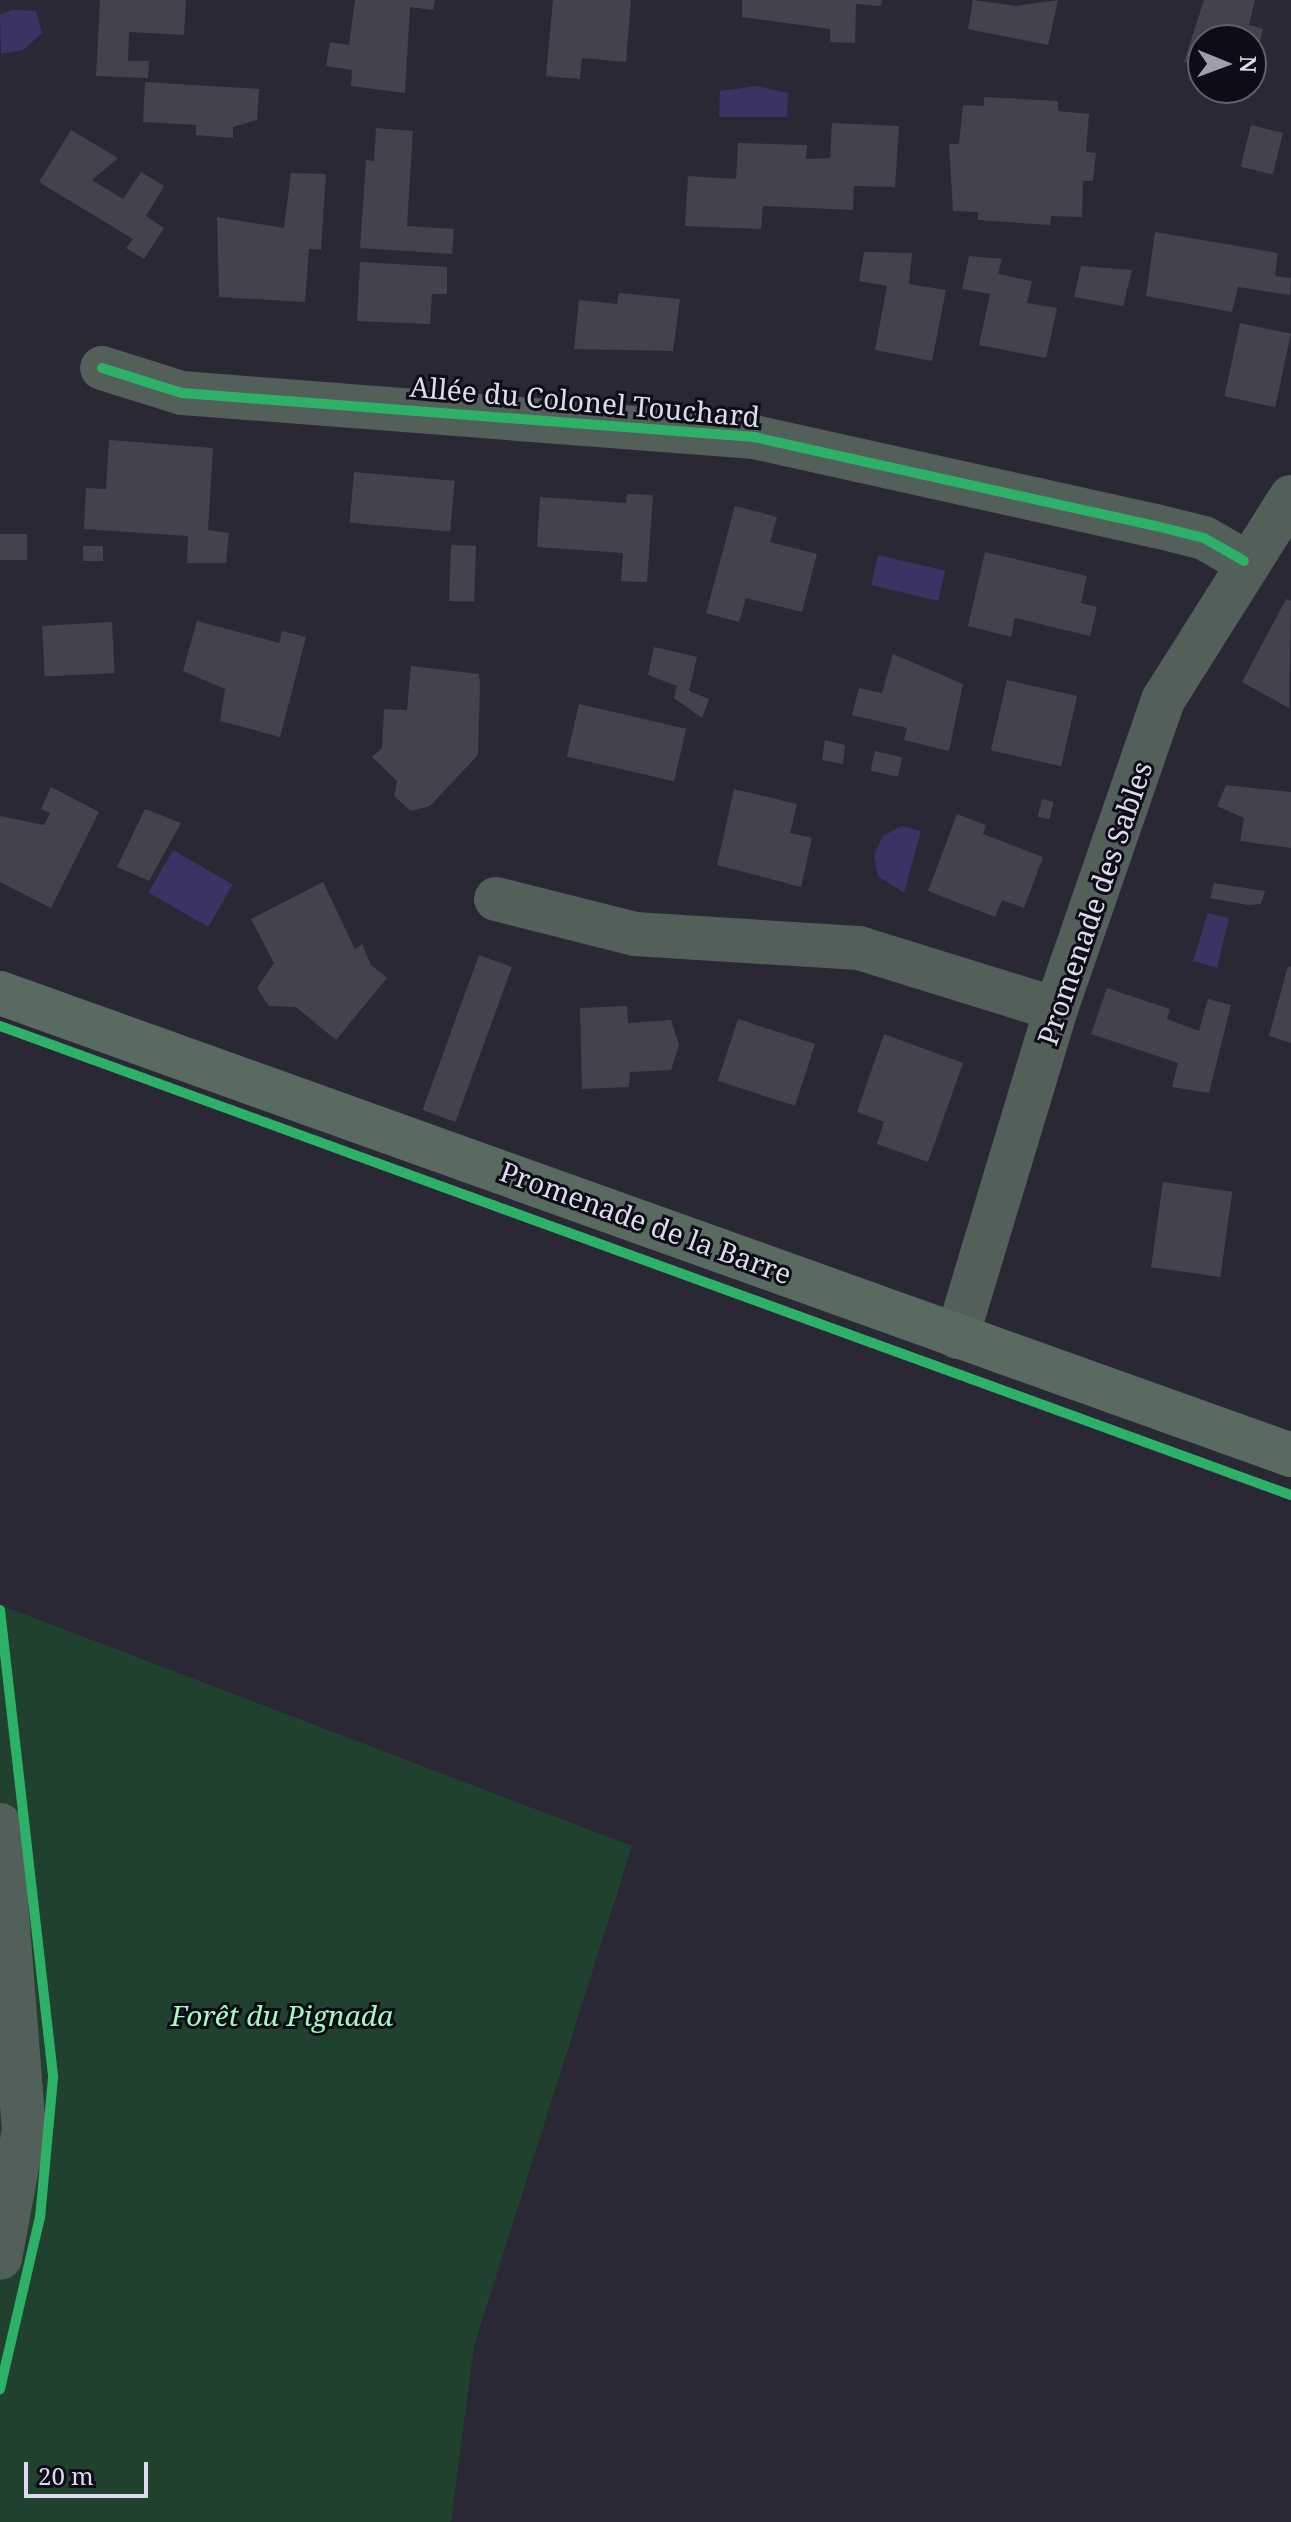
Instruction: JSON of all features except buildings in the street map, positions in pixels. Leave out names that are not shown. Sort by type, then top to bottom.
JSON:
[{"type":"main road","name":"Promenade de la Barre","points":[[0,993],[356,1114],[957,1337],[1291,1455]]},
{"type":"street","name":"Allée du Colonel Touchard","points":[[102,368],[182,393],[754,437],[1204,538],[1244,561]]},
{"type":"street","name":"Promenade des Sables","points":[[957,1337],[1056,1009],[1163,700],[1244,561],[1291,497]]},
{"type":"street","points":[[496,899],[635,934],[859,948],[1056,1009]]},
{"type":"street","points":[[0,1825],[24,2130],[0,2258]]},
{"type":"green space","name":"Forêt du Pignada","points":[[0,1605],[632,1846],[474,2346],[451,2522],[0,2522]]},
{"type":"shaded area","points":[[12,10],[36,11],[42,33],[23,50],[1,54],[0,15]]},
{"type":"shaded area","points":[[756,86],[788,93],[787,117],[719,117],[720,91]]},
{"type":"shaded area","points":[[878,555],[945,571],[938,601],[871,585]]},
{"type":"shaded area","points":[[902,826],[921,831],[904,893],[878,876],[874,855],[883,836]]},
{"type":"shaded area","points":[[173,850],[233,884],[208,927],[148,892]]},
{"type":"shaded area","points":[[1208,913],[1229,918],[1217,968],[1193,961]]},
{"type":"cycle path","points":[[102,368],[182,393],[754,437],[1204,538],[1244,561]]},
{"type":"cycle path","points":[[0,1026],[1291,1495]]},
{"type":"cycle path","points":[[0,1610],[53,2078],[40,2217],[0,2389]]}]
